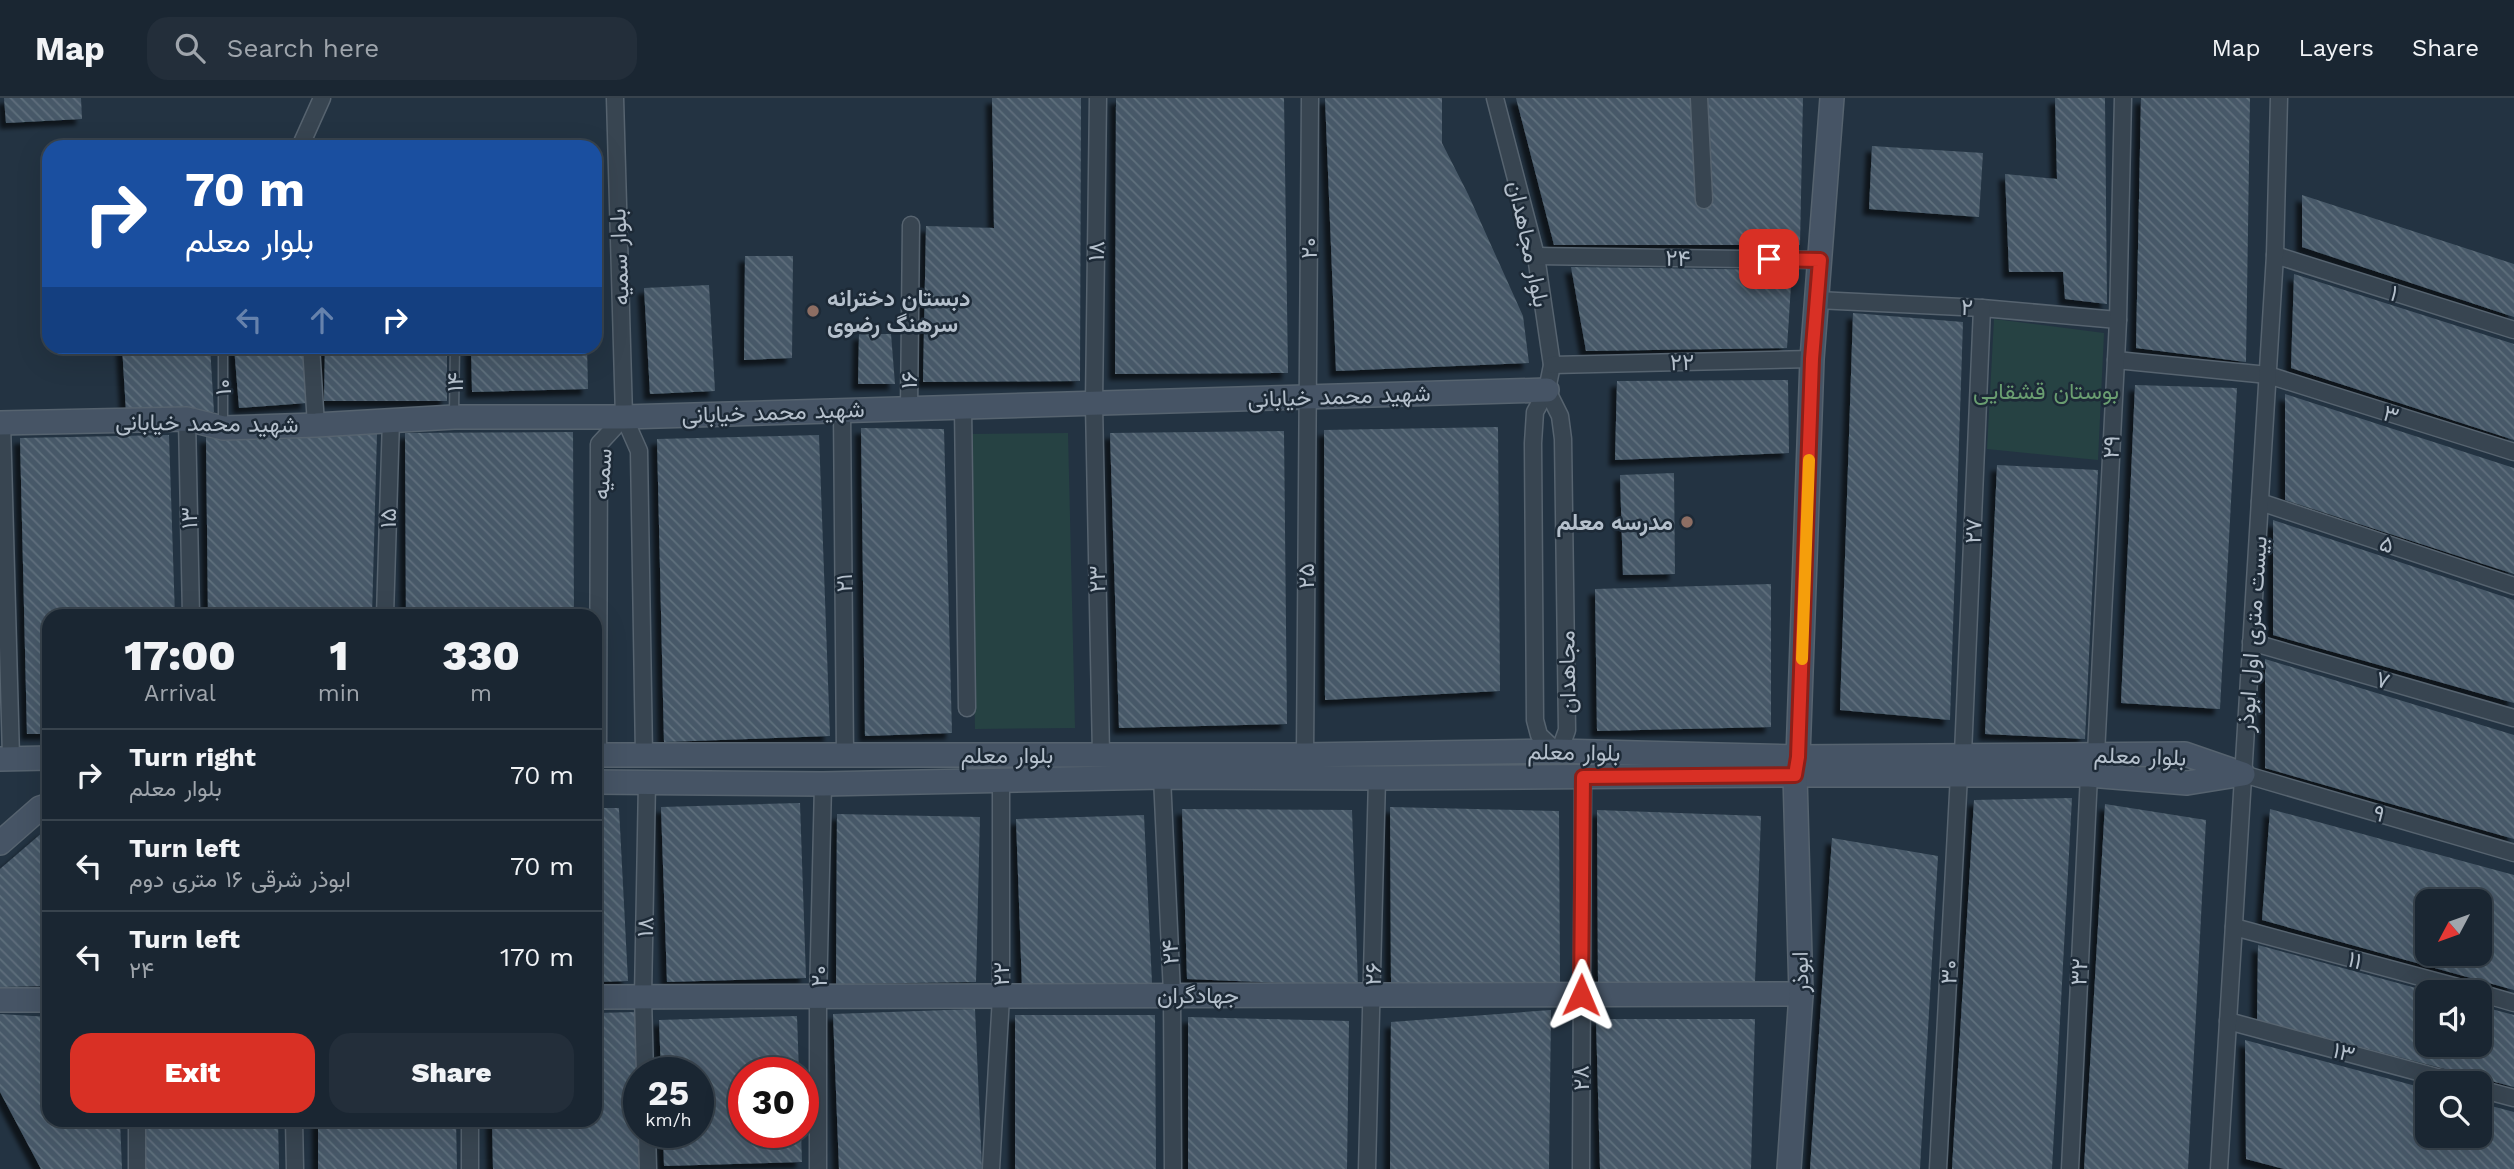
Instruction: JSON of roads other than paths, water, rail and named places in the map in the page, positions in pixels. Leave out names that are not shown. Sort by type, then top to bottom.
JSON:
[{"type":"street","points":[[303,140],[322,98]]},
{"type":"street","name":"بلوار سمیه","points":[[615,98],[624,416]]},
{"type":"street","name":"۱۸","points":[[1094,404],[1098,98]]},
{"type":"street","name":"۲۰","points":[[1307,397],[1310,98]]},
{"type":"street","name":"بلوار مجاهدان","points":[[1495,98],[1536,256],[1552,365],[1547,390]]},
{"type":"street","points":[[1699,98],[1704,200]]},
{"type":"street","name":"ابوذر","points":[[1789,1169],[1801,994],[1797,766],[1812,359],[1832,98]]},
{"type":"street","name":"۲۹","points":[[2092,764],[2118,320],[2123,98]]},
{"type":"street","name":"بیست متری اول ابوذر","points":[[2223,1168],[2228,1021],[2275,255],[2279,98]]},
{"type":"street","name":"۱۶","points":[[909,409],[911,225]]},
{"type":"street","name":"۱","points":[[2275,255],[2514,330]]},
{"type":"street","name":"۲۴","points":[[1536,256],[1820,260]]},
{"type":"street","name":"۲","points":[[1817,300],[1982,308],[2118,320]]},
{"type":"street","name":"۲۷","points":[[1961,765],[1982,308]]},
{"type":"street","points":[[312,354],[316,425]]},
{"type":"street","name":"۲۲","points":[[1552,365],[1812,359]]},
{"type":"street","name":"۳","points":[[2116,360],[2268,376],[2514,452]]},
{"type":"street","name":"شهید محمد خیابانی","points":[[1,423],[187,419],[223,428],[454,417],[909,409],[1547,390]]},
{"type":"street","name":"مجاهدان","points":[[1547,390],[1560,416],[1563,439],[1567,730],[1556,751],[1539,736],[1535,720],[1533,443],[1535,412],[1547,390]]},
{"type":"street","name":"۲۵","points":[[1305,755],[1307,397]]},
{"type":"street","name":"۲۳","points":[[1094,404],[1101,755]]},
{"type":"street","points":[[963,407],[967,708]]},
{"type":"street","name":"۲۱","points":[[842,410],[845,755]]},
{"type":"street","name":"سمیه","points":[[598,609],[599,444],[624,416],[639,451],[644,755]]},
{"type":"street","name":"۱۳","points":[[187,419],[191,609]]},
{"type":"street","name":"۱۵","points":[[385,609],[391,419]]},
{"type":"street","points":[[1,423],[6,759],[42,758]]},
{"type":"street","name":"۵","points":[[2260,502],[2514,586]]},
{"type":"street","name":"۷","points":[[2251,642],[2514,718]]},
{"type":"street","points":[[1555,777],[1556,751]]},
{"type":"street","name":"بلوار معلم","points":[[602,755],[1305,755],[1556,751],[1797,766]]},
{"type":"street","points":[[644,755],[648,781]]},
{"type":"street","points":[[1058,755],[1062,780]]},
{"type":"street","name":"بلوار معلم","points":[[602,782],[823,784],[1162,776],[1583,777],[1797,766],[2092,764],[2187,783],[2243,774]]},
{"type":"street","name":"۳۲","points":[[2070,1169],[2092,764]]},
{"type":"street","name":"۳۰","points":[[1938,1169],[1961,765]]},
{"type":"street","name":"۹","points":[[2243,774],[2514,853]]},
{"type":"street","name":"۲۴","points":[[1162,776],[1172,994],[1173,1169]]},
{"type":"street","name":"۲۸","points":[[1581,1169],[1583,777]]},
{"type":"street","name":"۲۶","points":[[1367,1169],[1377,778]]},
{"type":"street","name":"۲۲","points":[[991,1169],[1001,997],[1001,780]]},
{"type":"street","name":"۱۸","points":[[645,1057],[643,997],[648,781]]},
{"type":"street","name":"۲۰","points":[[818,1169],[818,998],[823,784]]},
{"type":"street","points":[[0,843],[42,807]]},
{"type":"street","name":"۱۱","points":[[2234,927],[2430,980]]},
{"type":"street","name":"جهادگران","points":[[602,997],[1801,994]]},
{"type":"street","name":"۱۱","points":[[2492,997],[2514,1003]]},
{"type":"street","points":[[0,1000],[42,1000]]},
{"type":"street","name":"۱۳","points":[[2228,1021],[2415,1071]]},
{"type":"street","points":[[2492,1092],[2514,1098]]},
{"type":"street","points":[[137,1127],[137,1169]]},
{"type":"street","points":[[294,1127],[295,1169]]},
{"type":"street","points":[[470,1127],[470,1169]]},
{"type":"street","points":[[647,1148],[648,1169]]},
{"type":"lane","name":"۱۰","points":[[223,354],[223,428]]},
{"type":"lane","name":"۱۴","points":[[454,417],[456,354]]},
{"type":"place","name":"دبستان دخترانه سرهنگ رضوی","points":[[813,311]]},
{"type":"place","name":"مدرسه معلم","points":[[1687,522]]},
{"type":"park label","name":"بوستان قشقایی","points":[[2046,391]]}]
